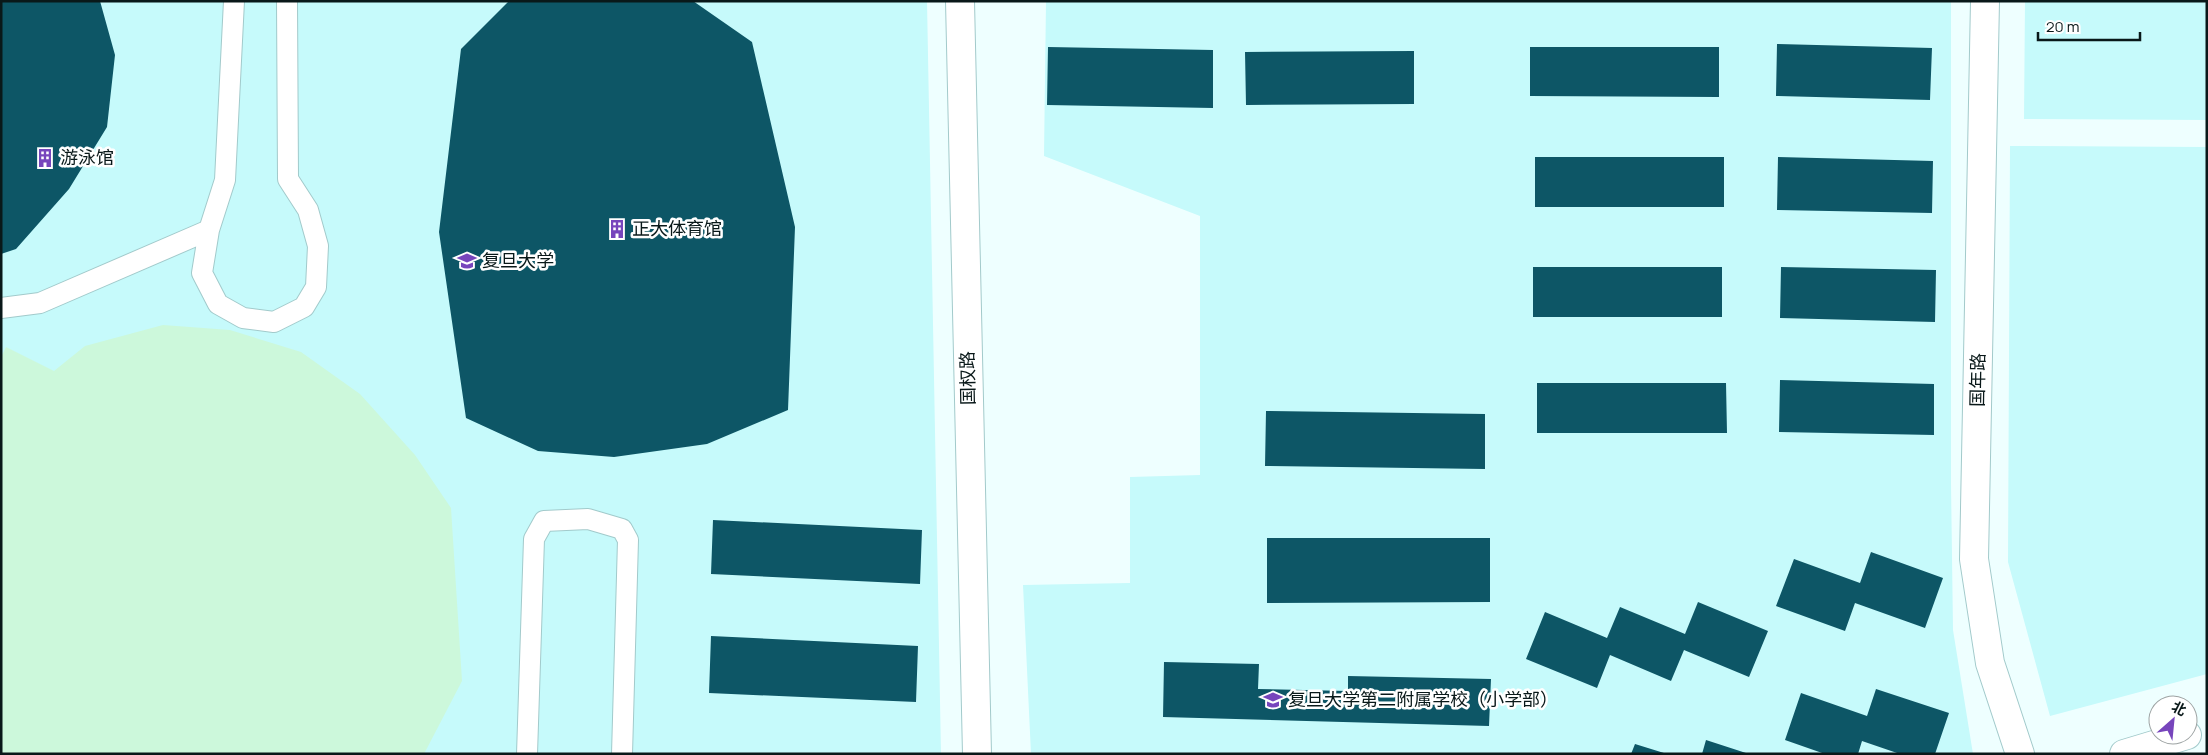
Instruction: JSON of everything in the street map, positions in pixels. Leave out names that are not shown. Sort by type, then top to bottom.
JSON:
[{"type":"street","name":"国权路","points":[[960,1],[977,754]]},
{"type":"street","name":"国年路","points":[[1985,1],[1974,559],[1990,663],[2020,754]]},
{"type":"street","points":[[2124,754],[2154,745]]},
{"type":"lane","points":[[234,1],[225,180],[208,230],[202,273],[218,304],[243,318],[274,322],[304,308],[316,287],[318,246],[308,210],[288,179],[287,1]]},
{"type":"lane","points":[[1,308],[40,303],[208,230]]},
{"type":"lane","points":[[527,754],[534,539],[544,521],[588,520],[622,529],[628,540],[622,754]]},
{"type":"shaded area","name":"复旦大学","points":[[1,1],[927,1],[941,754],[1,754]]},
{"type":"shaded area","points":[[1046,1],[1951,1],[1951,484],[1953,630],[1973,754],[1031,754],[1023,585],[1130,583],[1130,477],[1200,475],[1200,216],[1044,156]]},
{"type":"shaded area","points":[[2025,1],[2207,1],[2207,120],[2024,119]]},
{"type":"shaded area","points":[[2010,146],[2207,147],[2207,674],[2050,716],[2008,562]]},
{"type":"green space","points":[[163,325],[230,330],[301,352],[360,394],[415,455],[451,508],[462,681],[424,754],[1,754],[1,357],[6,347],[54,371],[85,346]]},
{"type":"building","name":"游泳馆","points":[[1,1],[100,1],[115,55],[107,127],[69,189],[16,249],[1,254]]},
{"type":"building","name":"正大体育馆","points":[[509,1],[693,1],[752,42],[795,227],[788,410],[707,444],[614,457],[538,451],[466,418],[439,232],[461,49]]},
{"type":"building","points":[[1777,44],[1932,48],[1930,100],[1776,96]]},
{"type":"building","points":[[1048,47],[1213,50],[1213,108],[1047,105]]},
{"type":"building","points":[[1530,47],[1719,47],[1719,97],[1530,96]]},
{"type":"building","points":[[1414,51],[1414,104],[1246,105],[1245,52]]},
{"type":"building","points":[[1535,157],[1724,157],[1724,207],[1535,207]]},
{"type":"building","points":[[1778,157],[1933,161],[1932,213],[1777,210]]},
{"type":"building","points":[[1533,267],[1722,267],[1722,317],[1533,317]]},
{"type":"building","points":[[1781,267],[1936,270],[1935,322],[1780,318]]},
{"type":"building","points":[[1780,380],[1934,384],[1934,435],[1779,432]]},
{"type":"building","points":[[1537,383],[1726,383],[1727,433],[1537,433]]},
{"type":"building","points":[[1266,411],[1485,414],[1485,469],[1265,466]]},
{"type":"building","points":[[713,520],[922,530],[920,584],[711,574]]},
{"type":"building","points":[[1267,538],[1490,538],[1490,602],[1267,603]]},
{"type":"building","points":[[1871,552],[1943,578],[1925,628],[1855,603],[1845,631],[1776,606],[1794,559],[1860,583]]},
{"type":"building","points":[[1698,602],[1768,631],[1749,677],[1684,650],[1671,681],[1610,655],[1597,688],[1526,659],[1545,612],[1607,638],[1620,607],[1685,634]]},
{"type":"building","points":[[711,636],[918,646],[916,702],[709,693]]},
{"type":"building","points":[[1164,662],[1259,664],[1258,689],[1348,691],[1348,676],[1491,679],[1489,726],[1163,717]]},
{"type":"building","points":[[1876,689],[1949,713],[1935,754],[1900,754],[1862,741],[1858,754],[1825,754],[1785,740],[1801,693],[1867,716]]},
{"type":"building","points":[[1706,740],[1746,753],[1746,754],[1702,754]]},
{"type":"building","points":[[1635,744],[1664,753],[1664,754],[1631,754]]},
{"type":"place","name":"游泳馆","points":[[45,158]]},
{"type":"place","name":"正大体育馆","points":[[617,229]]},
{"type":"place","name":"复旦大学","points":[[467,261]]},
{"type":"place","name":"复旦大学第二附属学校（小学部）","points":[[1273,700]]}]
